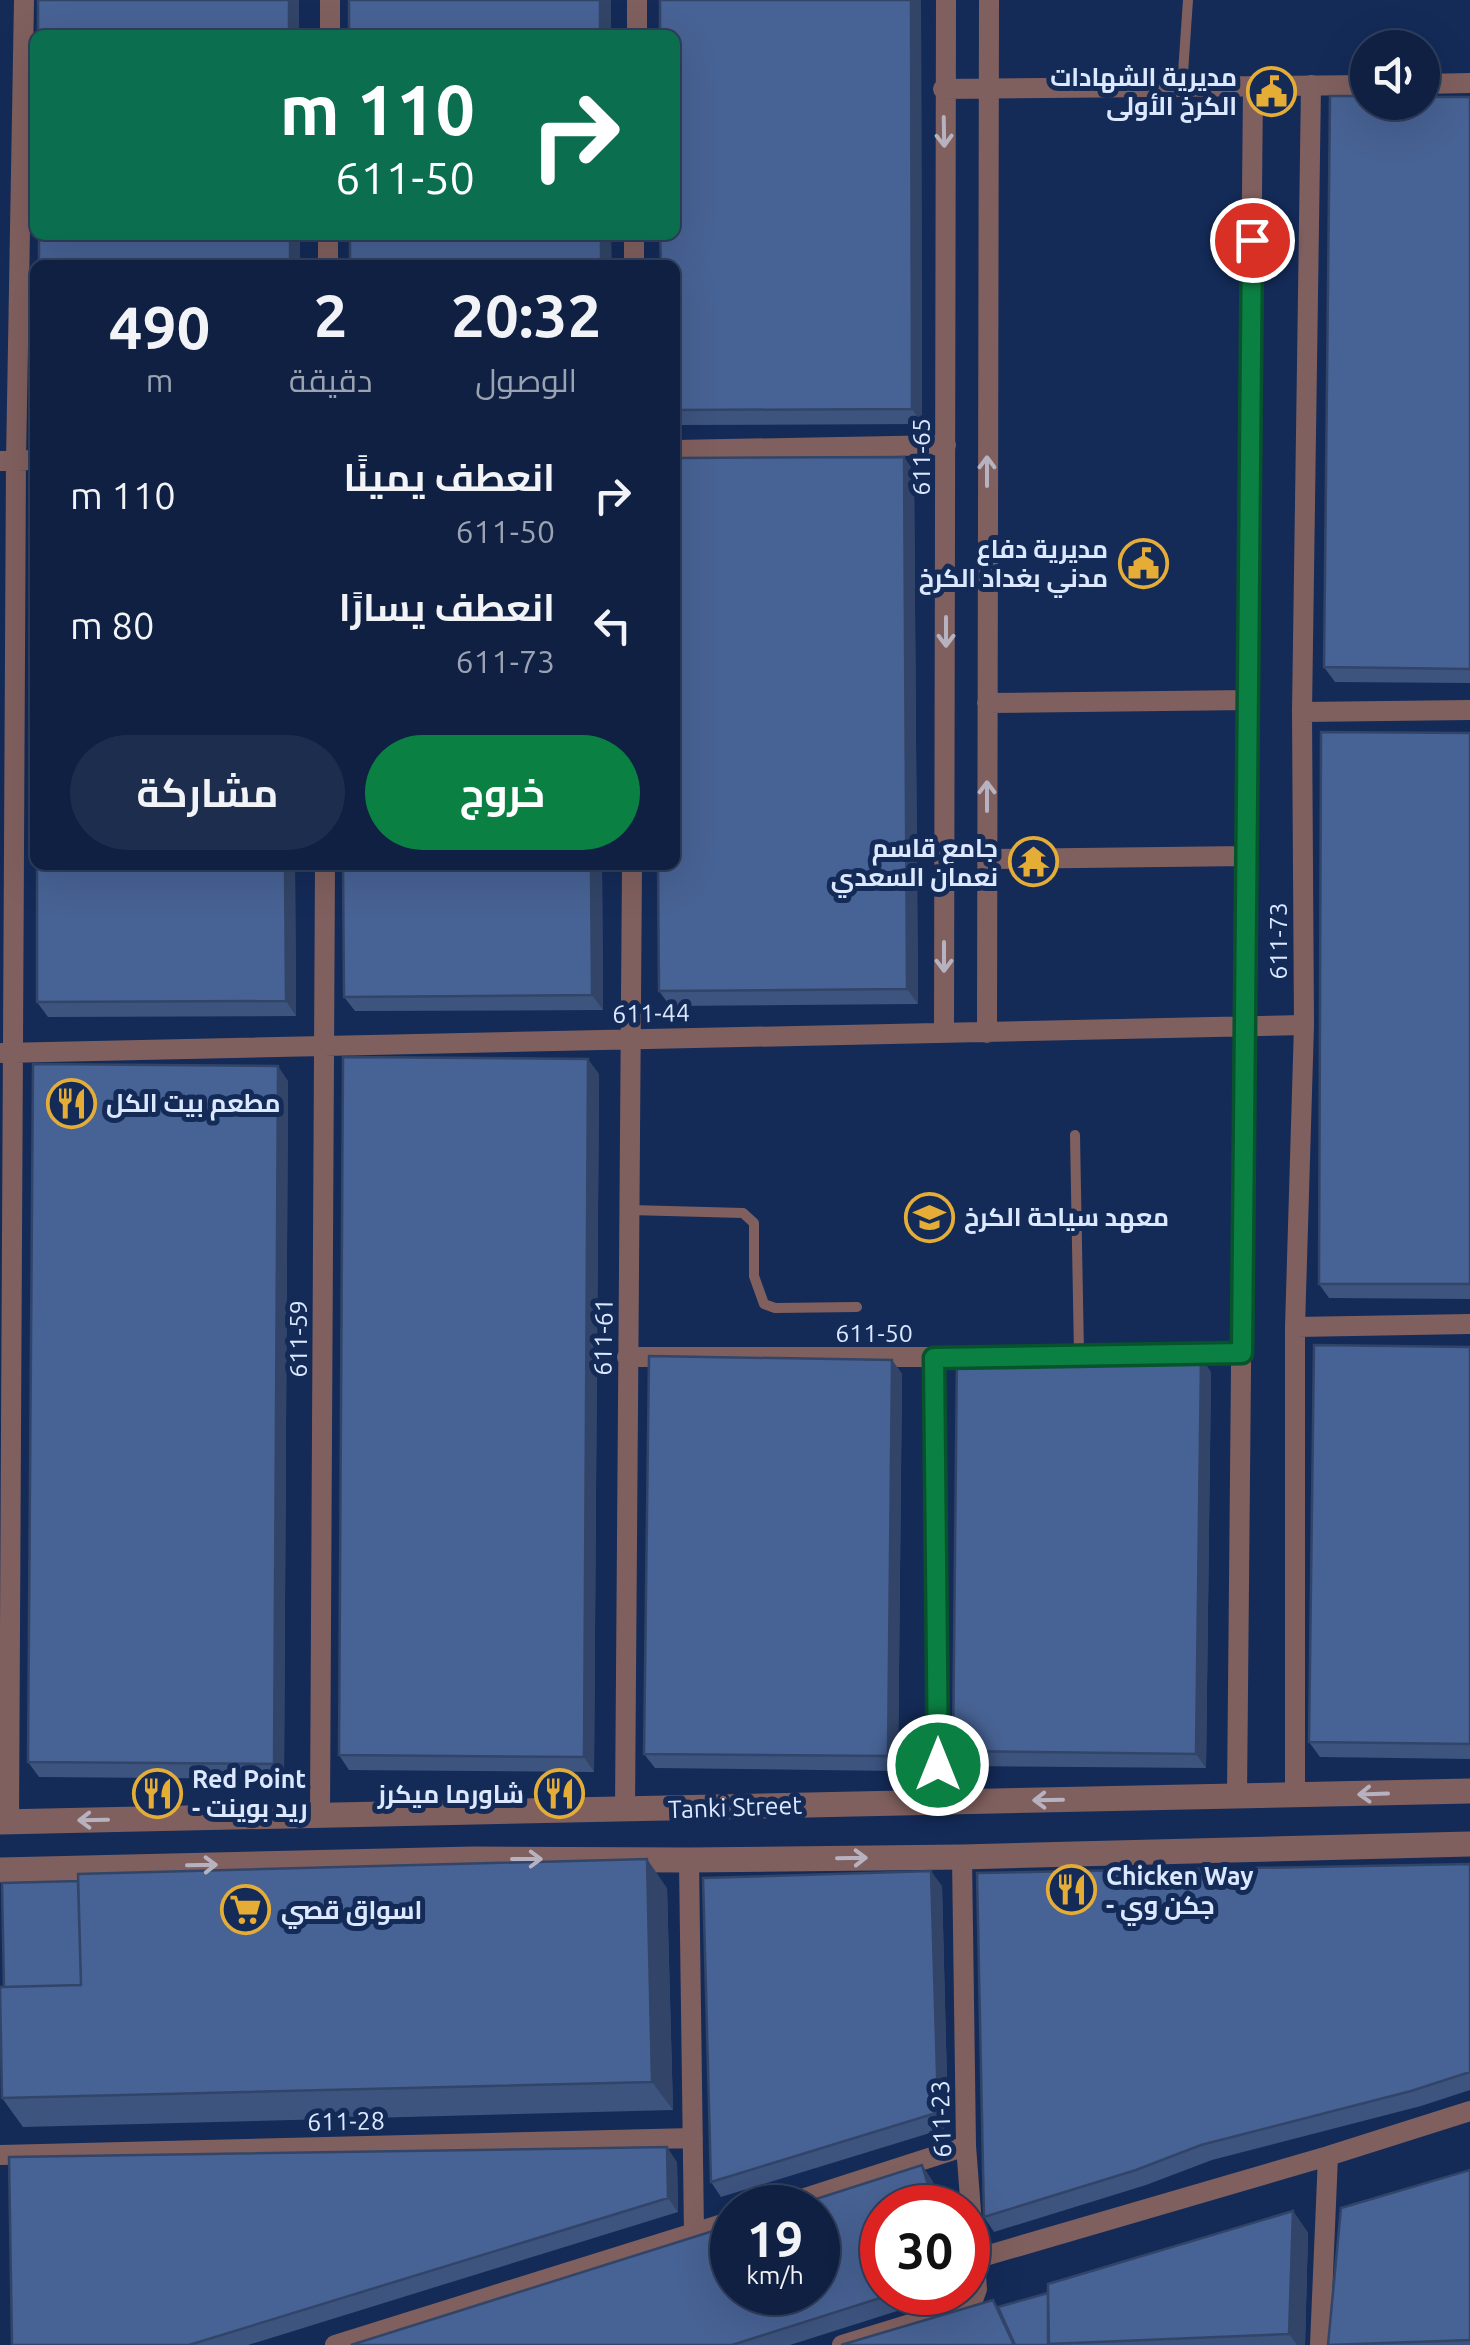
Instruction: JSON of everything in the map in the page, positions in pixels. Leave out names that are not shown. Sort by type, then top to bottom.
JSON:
[{"type":"street","points":[[4,1822],[6,1052],[24,0]]},
{"type":"street","points":[[330,0],[330,30]]},
{"type":"street","points":[[637,0],[637,30]]},
{"type":"street","name":"611-65","points":[[944,1033],[946,0]]},
{"type":"street","points":[[987,1033],[989,0]]},
{"type":"street","points":[[1440,84],[1470,83]]},
{"type":"street","points":[[943,89],[1350,85]]},
{"type":"street","name":"611-73","points":[[1295,1796],[1295,1327],[1304,1025],[1302,712],[1311,86]]},
{"type":"street","name":"611-73","points":[[1237,1797],[1253,87]]},
{"type":"street","points":[[680,450],[946,445]]},
{"type":"street","points":[[986,703],[1248,700]]},
{"type":"street","points":[[1302,712],[1470,710]]},
{"type":"street","points":[[986,859],[1247,856]]},
{"type":"street","name":"611-59","points":[[320,1814],[325,870]]},
{"type":"street","name":"611-61","points":[[626,1810],[632,870]]},
{"type":"street","name":"611-44","points":[[6,1052],[1304,1025]]},
{"type":"street","points":[[1295,1327],[1470,1324]]},
{"type":"street","name":"611-50","points":[[627,1357],[1242,1353]]},
{"type":"street","points":[[934,1358],[938,1802]]},
{"type":"street","name":"Tanki Street","points":[[4,1822],[1470,1791]]},
{"type":"street","points":[[474,1813],[474,1858]]},
{"type":"street","name":"Tanki Street","points":[[0,1870],[474,1858],[962,1857],[1470,1844]]},
{"type":"street","name":"611-23","points":[[962,1857],[969,2185]]},
{"type":"street","points":[[690,1860],[694,2233]]},
{"type":"street","points":[[990,2255],[1470,2111]]},
{"type":"street","name":"611-28","points":[[0,2155],[693,2138]]},
{"type":"street","points":[[840,2187],[966,2146]]},
{"type":"street","points":[[1320,2345],[1328,2156]]},
{"type":"street","points":[[335,2345],[710,2228]]},
{"type":"street","name":"611-23","points":[[842,2345],[939,2315]]},
{"type":"lane","points":[[1182,88],[1188,0]]},
{"type":"lane","points":[[1074,1135],[1079,1354]]},
{"type":"lane","points":[[629,1210],[743,1213],[754,1222],[754,1276],[764,1304],[776,1308],[857,1307]]},
{"type":"building","points":[[38,0],[289,0],[289,30],[38,30]]},
{"type":"building","points":[[349,0],[600,0],[600,30],[349,30]]},
{"type":"building","points":[[660,0],[911,0],[912,409],[680,410],[680,260],[661,260],[660,240],[680,240],[680,30],[660,30]]},
{"type":"building","points":[[1330,96],[1350,96],[1350,120],[1440,120],[1440,97],[1470,97],[1470,669],[1324,667]]},
{"type":"building","points":[[39,240],[290,240],[290,260],[39,260]]},
{"type":"building","points":[[350,240],[601,240],[601,260],[350,260]]},
{"type":"building","points":[[904,457],[907,989],[659,991],[658,870],[680,870],[680,458]]},
{"type":"building","points":[[1321,732],[1470,733],[1470,1284],[1319,1284]]},
{"type":"building","points":[[37,870],[285,870],[286,1001],[37,1002]]},
{"type":"building","points":[[343,870],[591,870],[592,995],[344,997]]},
{"type":"building","points":[[343,1057],[588,1059],[584,1757],[339,1755]]},
{"type":"building","points":[[33,1064],[278,1066],[274,1764],[28,1762]]},
{"type":"building","points":[[1314,1345],[1470,1347],[1470,1744],[1309,1742]]},
{"type":"building","points":[[957,1354],[1201,1357],[1196,1754],[953,1751]]},
{"type":"building","points":[[649,1356],[892,1360],[888,1756],[644,1754]]},
{"type":"building","points":[[647,1859],[652,2082],[2,2098],[0,1987],[81,1985],[78,1874]]},
{"type":"building","points":[[1470,1864],[1470,2072],[1201,2145],[1136,2170],[990,2215],[990,2185],[983,2185],[977,1873]]},
{"type":"building","points":[[931,1871],[938,2107],[933,2114],[711,2182],[703,1878]]},
{"type":"building","points":[[78,1881],[81,1985],[4,1987],[2,1883]]},
{"type":"building","points":[[667,2147],[668,2198],[189,2345],[12,2345],[9,2157]]},
{"type":"building","points":[[922,2165],[928,2185],[860,2185],[860,2304],[840,2311],[840,2191]]},
{"type":"building","points":[[1470,2170],[1470,2340],[1328,2345],[1341,2208]]},
{"type":"building","points":[[1293,2211],[1289,2334],[1048,2344],[1048,2284]]},
{"type":"building","points":[[710,2232],[710,2315],[827,2315],[732,2345],[351,2345]]},
{"type":"building","points":[[1048,2293],[1049,2345],[1015,2345],[998,2307]]},
{"type":"building","points":[[993,2300],[1014,2345],[841,2345],[942,2315],[990,2315]]},
{"type":"place","name":"مديرية الشهادات الكرخ الأولى","points":[[1272,91]]},
{"type":"place","name":"مديرية دفاع مدني بغداد الكرخ","points":[[1143,563]]},
{"type":"place","name":"جامع قاسم نعمان السعدي","points":[[1033,862]]},
{"type":"place","name":"مطعم بيت الكل","points":[[71,1103]]},
{"type":"place","name":"معهد سياحة الكرخ","points":[[929,1217]]},
{"type":"place","name":"Red Point - ريد بوينت","points":[[157,1793]]},
{"type":"place","name":"شاورما ميكرز","points":[[559,1794]]},
{"type":"place","name":"Chicken Way - جكن وي","points":[[1071,1890]]},
{"type":"place","name":"اسواق قصي","points":[[246,1910]]},
{"type":"route","points":[[938,1765],[934,1358],[1242,1353],[1252,240]]}]
